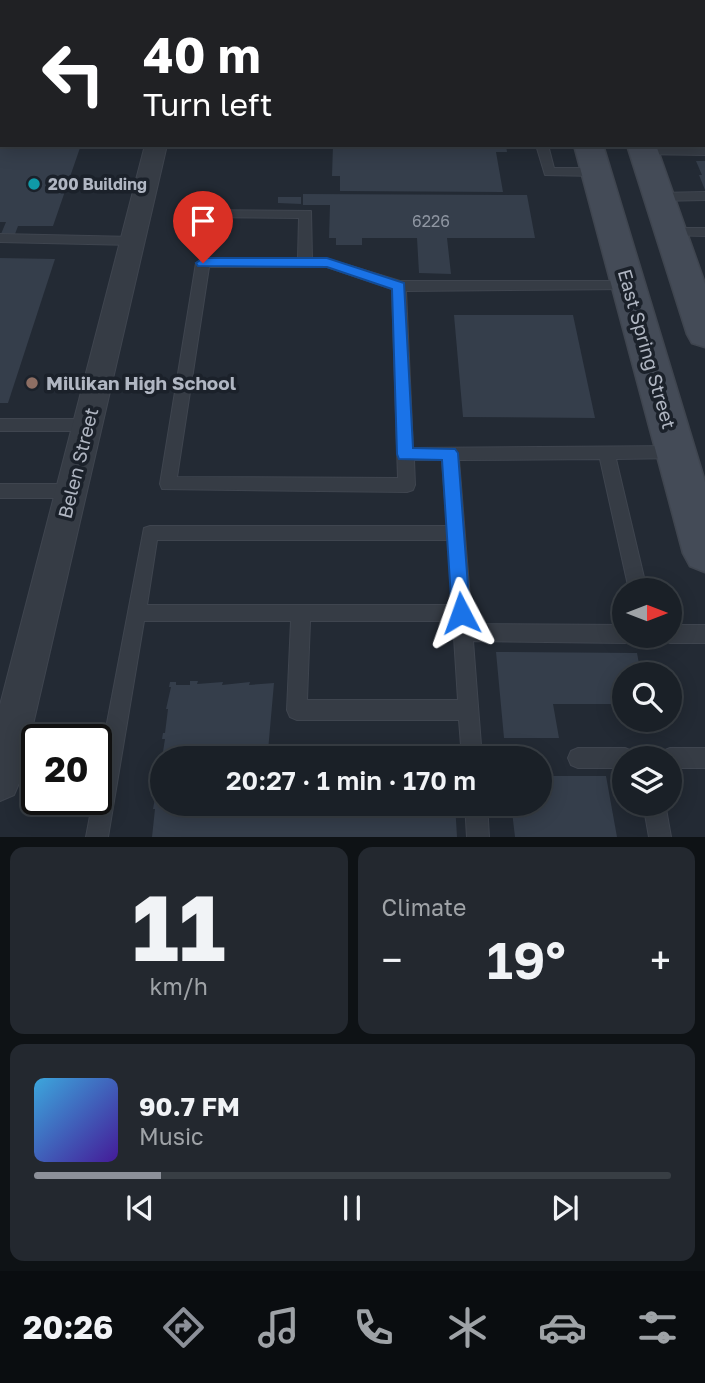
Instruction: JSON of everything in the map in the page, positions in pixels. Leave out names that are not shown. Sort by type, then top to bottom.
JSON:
[{"type":"main road","points":[[642,148],[705,334]]},
{"type":"main road","name":"East Spring Street","points":[[592,158],[705,553]]},
{"type":"street","name":"Belen Street","points":[[0,781],[156,147]]},
{"type":"lane","points":[[543,147],[549,172],[592,158]]},
{"type":"lane","points":[[642,148],[705,151]]},
{"type":"lane","points":[[658,197],[705,196]]},
{"type":"lane","points":[[191,214],[306,214],[305,263]]},
{"type":"lane","points":[[670,232],[705,232]]},
{"type":"lane","points":[[0,238],[133,241]]},
{"type":"lane","points":[[399,286],[407,485],[168,484],[203,263],[327,263],[399,286],[628,284]]},
{"type":"lane","points":[[0,425],[88,425]]},
{"type":"lane","points":[[405,454],[677,452]]},
{"type":"lane","points":[[450,453],[471,746]]},
{"type":"lane","points":[[607,454],[635,578]]},
{"type":"lane","points":[[0,491],[71,491]]},
{"type":"lane","points":[[97,837],[150,533],[455,533]]},
{"type":"lane","points":[[136,613],[301,615],[462,622],[612,633]]},
{"type":"lane","points":[[301,615],[297,710],[468,710]]},
{"type":"lane","points":[[682,634],[705,634]]},
{"type":"lane","points":[[578,758],[612,758]]},
{"type":"lane","points":[[682,758],[705,758]]},
{"type":"lane","points":[[477,816],[478,837]]},
{"type":"lane","points":[[656,816],[660,837]]},
{"type":"building","name":"200 Building","points":[[0,147],[80,147],[53,226],[18,226],[15,234],[1,234],[6,222],[0,222]]},
{"type":"building","points":[[333,147],[506,147],[507,152],[496,152],[503,192],[340,191],[340,176],[332,176]]},
{"type":"building","points":[[696,161],[705,161],[705,190],[699,175],[702,175]]},
{"type":"building","points":[[303,194],[527,195],[535,238],[447,238],[451,274],[419,273],[417,238],[362,238],[362,245],[336,245],[336,238],[329,238],[330,205],[303,205]]},
{"type":"building","points":[[278,197],[301,197],[301,204],[278,203]]},
{"type":"building","points":[[0,258],[55,259],[8,403],[0,403]]},
{"type":"building","points":[[454,315],[573,315],[595,418],[463,417]]},
{"type":"building","points":[[496,652],[637,653],[639,662],[612,662],[612,704],[553,704],[559,738],[504,738]]},
{"type":"building","points":[[190,681],[198,681],[197,684],[223,682],[222,685],[274,683],[268,746],[164,746],[165,739],[162,739],[165,733],[170,682],[190,685]]},
{"type":"building","points":[[552,776],[606,776],[617,837],[515,837],[513,816],[552,816]]},
{"type":"building","points":[[154,816],[456,816],[457,837],[152,837]]},
{"type":"place","name":"200 Building","points":[[34,184]]},
{"type":"place","name":"Millikan High School","points":[[32,383]]},
{"type":"route","points":[[203,263],[327,263],[399,286],[405,454],[450,453],[461,613]]}]
